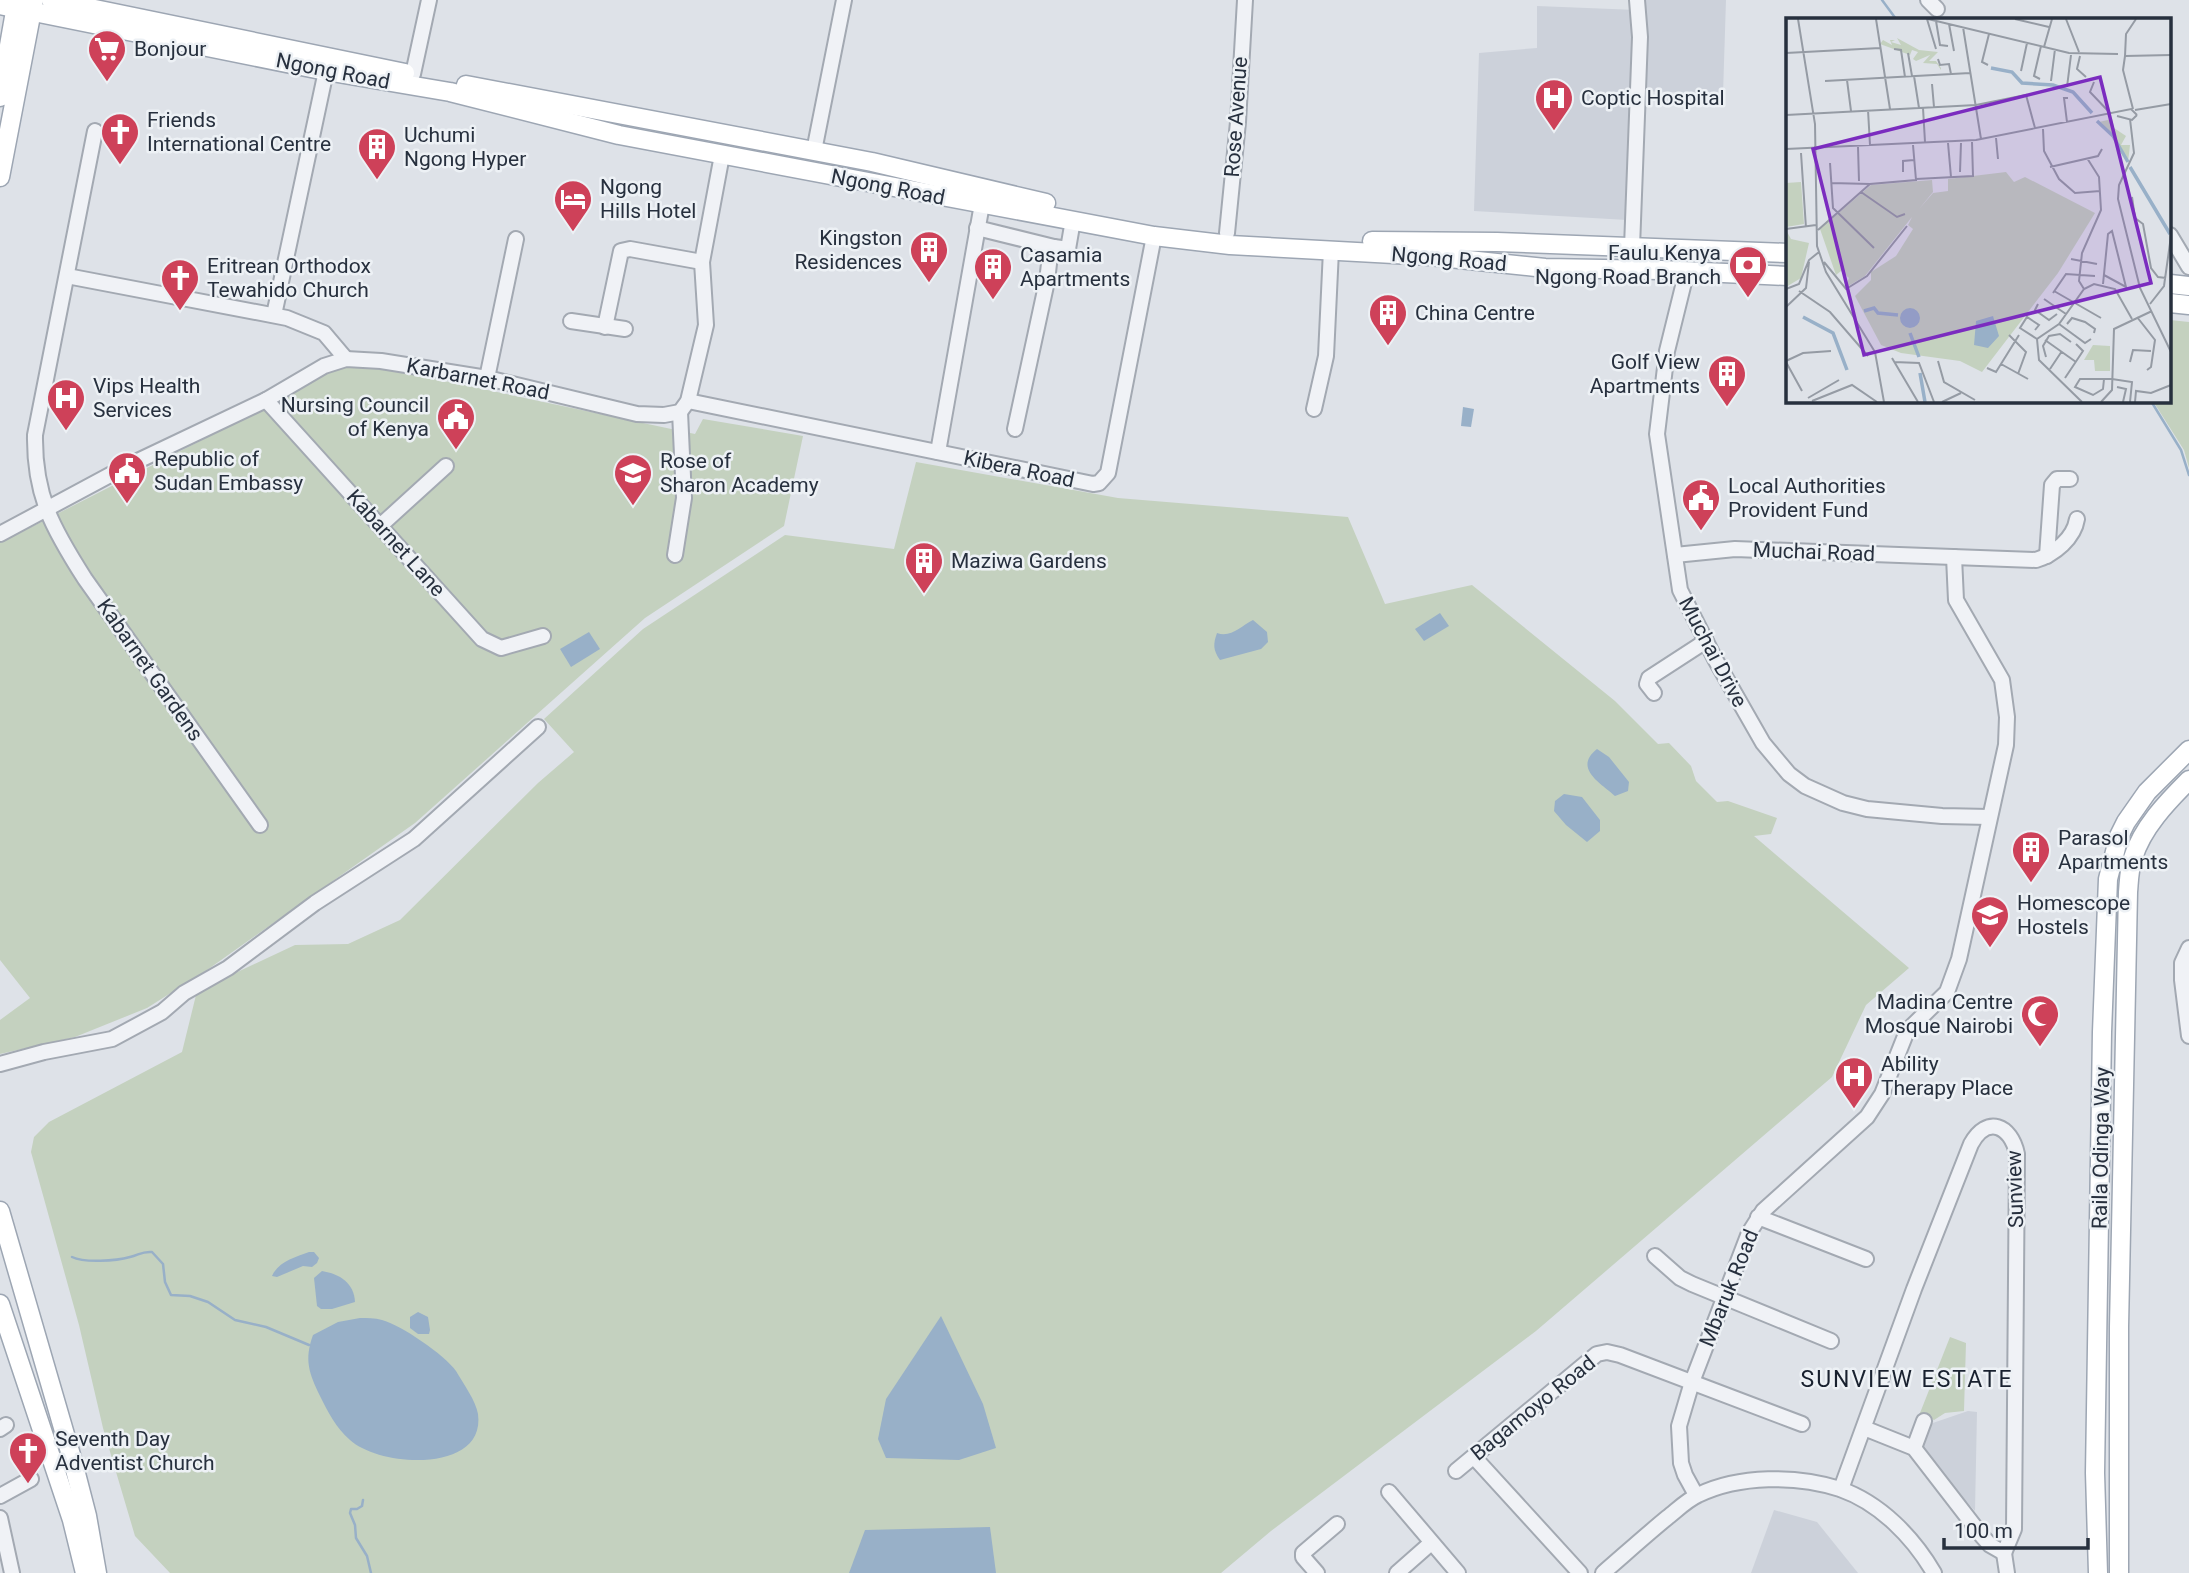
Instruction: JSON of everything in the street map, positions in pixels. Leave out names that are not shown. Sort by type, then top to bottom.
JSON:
[{"type":"main road","name":"Ngong Road","points":[[51,0],[413,74],[872,162],[1080,212],[1185,229],[1351,241],[1786,253]]},
{"type":"main road","name":"Ngong Road","points":[[20,5],[326,71],[450,92],[619,135],[1154,236],[1230,245],[1430,256],[1545,268],[1786,275]]},
{"type":"main road","points":[[0,97],[20,5]]},
{"type":"main road","points":[[0,177],[20,5]]},
{"type":"main road","points":[[619,135],[612,121],[617,115],[623,114]]},
{"type":"main road","points":[[865,182],[879,177],[878,165],[872,162]]},
{"type":"main road","points":[[1560,245],[1553,249],[1552,257],[1565,267]]},
{"type":"main road","points":[[1734,250],[1748,261],[1745,270],[1736,272]]},
{"type":"main road","name":"Raila Odinga Way","points":[[2098,1573],[2095,1473],[2102,1032],[2108,879],[2119,836],[2131,814],[2147,792],[2189,750]]},
{"type":"main road","name":"Raila Odinga Way","points":[[2119,1573],[2119,1319],[2127,892],[2131,862],[2138,844],[2164,806],[2189,780]]},
{"type":"main road","points":[[0,1211],[6,1254],[31,1314],[87,1516],[97,1573]]},
{"type":"main road","points":[[31,1314],[23,1307],[13,1306],[6,1312],[2,1311],[72,1520],[85,1573]]},
{"type":"main road","points":[[2098,1321],[2101,1313],[2107,1311],[2115,1313],[2119,1319]]},
{"type":"street","points":[[413,74],[429,0]]},
{"type":"street","points":[[814,151],[844,0]]},
{"type":"street","name":"Rose Avenue","points":[[1227,233],[1238,122],[1245,0]]},
{"type":"street","points":[[1632,247],[1640,37],[1637,0]]},
{"type":"street","points":[[274,315],[326,71]]},
{"type":"street","name":"Kabarnet Gardens","points":[[95,131],[35,435],[35,461],[47,510],[58,538],[260,825]]},
{"type":"street","points":[[675,555],[684,499],[684,407],[706,326],[702,262],[722,155]]},
{"type":"street","points":[[939,452],[982,204]]},
{"type":"street","points":[[978,228],[1068,249],[1073,220]]},
{"type":"street","name":"Kibera Road","points":[[684,407],[1099,483],[1107,477],[1154,236]]},
{"type":"street","points":[[2172,238],[2187,264],[2178,278],[2177,285]]},
{"type":"street","points":[[487,378],[516,239]]},
{"type":"street","points":[[1014,429],[1047,281],[1050,255],[1054,247]]},
{"type":"street","points":[[605,327],[621,251],[630,249],[702,262]]},
{"type":"street","points":[[1314,408],[1326,356],[1331,250]]},
{"type":"street","name":"Muchai Drive","points":[[1687,270],[1667,351],[1657,433],[1679,590],[1706,641],[1763,743],[1789,774],[1805,786],[1843,803],[1867,808],[1916,814],[1989,817]]},
{"type":"street","points":[[67,276],[274,315],[315,328],[334,342],[346,359]]},
{"type":"street","points":[[571,321],[625,330]]},
{"type":"street","name":"Karbarnet Road","points":[[0,534],[123,468],[266,400],[324,366],[346,359],[381,361],[487,378],[637,414],[664,415],[684,407]]},
{"type":"street","name":"Kabarnet Lane","points":[[266,400],[482,639],[501,648],[542,636]]},
{"type":"street","points":[[380,526],[446,467]]},
{"type":"street","points":[[2047,556],[2052,485],[2057,479],[2070,479]]},
{"type":"street","points":[[2047,556],[2072,534],[2077,519]]},
{"type":"street","name":"Muchai Road","points":[[1675,555],[1735,549],[2036,560],[2047,556]]},
{"type":"street","points":[[1954,556],[1956,600],[2003,680],[2007,732],[1989,817]]},
{"type":"street","points":[[1654,692],[1647,684],[1649,678],[1706,641]]},
{"type":"street","points":[[0,1064],[44,1052],[112,1039],[162,1012],[184,993],[228,968],[315,903],[414,839],[538,727]]},
{"type":"street","name":"Mbaruk Road","points":[[1696,1495],[1685,1475],[1678,1435],[1683,1407],[1749,1233],[1758,1217],[1867,1117],[1882,1094],[1907,1031],[1947,992],[1961,951],[1989,817]]},
{"type":"street","points":[[2189,948],[2182,963],[2182,980],[2189,1036]]},
{"type":"street","name":"Sunview","points":[[1840,1489],[1971,1144],[1976,1135],[1988,1128],[2003,1130],[2014,1141],[2017,1154],[2014,1529],[2004,1553],[2007,1573]]},
{"type":"street","points":[[1758,1217],[1866,1259]]},
{"type":"street","points":[[1655,1256],[1680,1278],[1831,1341]]},
{"type":"street","name":"Bagamoyo Road","points":[[1456,1471],[1597,1354],[1607,1352],[1802,1424]]},
{"type":"street","points":[[1914,1448],[1924,1421]]},
{"type":"street","points":[[1864,1428],[1914,1448],[1990,1545],[2004,1553]]},
{"type":"street","points":[[1474,1457],[1580,1573]]},
{"type":"street","points":[[0,1496],[31,1479]]},
{"type":"street","points":[[1603,1573],[1696,1495],[1751,1480],[1793,1481],[1840,1489],[1888,1518],[1920,1550],[1934,1573]]},
{"type":"street","points":[[1389,1492],[1458,1573]]},
{"type":"street","points":[[0,1518],[12,1573]]},
{"type":"street","points":[[1317,1573],[1303,1557],[1303,1553],[1337,1524]]},
{"type":"street","points":[[1397,1573],[1431,1543]]},
{"type":"shaded area","points":[[1641,0],[1726,0],[1723,94],[1641,91]]},
{"type":"shaded area","name":"Coptic Hospital","points":[[1537,6],[1637,10],[1627,220],[1474,211],[1479,53],[1537,48]]},
{"type":"shaded area","points":[[1968,1411],[1977,1412],[1975,1511],[1918,1447],[1924,1426]]},
{"type":"shaded area","points":[[1774,1510],[1817,1522],[1858,1573],[1751,1573]]},
{"type":"green space","points":[[2172,320],[2189,322],[2189,468],[2184,450],[2154,402],[2172,402]]},
{"type":"green space","points":[[355,362],[695,434],[703,419],[803,436],[784,526],[645,618],[415,823],[207,970],[147,1008],[75,1037],[0,1054],[0,1020],[30,998],[0,960],[0,543],[243,419],[335,367]]},
{"type":"green space","points":[[916,462],[1118,498],[1348,517],[1385,604],[1472,585],[1615,701],[1658,744],[1669,743],[1691,766],[1696,781],[1717,802],[1728,801],[1777,818],[1771,834],[1754,836],[1909,968],[1866,1005],[1832,1077],[1536,1331],[1271,1531],[1221,1573],[170,1573],[135,1536],[103,1428],[79,1325],[31,1152],[34,1137],[49,1122],[182,1052],[197,991],[295,945],[348,944],[400,920],[538,783],[574,752],[544,719],[643,629],[785,535],[894,549]]},
{"type":"green space","points":[[1950,1337],[1966,1343],[1964,1411],[1945,1413],[1934,1420],[1920,1413]]},
{"type":"water","points":[[1463,407],[1474,409],[1471,427],[1461,426]]},
{"type":"water","points":[[1440,613],[1449,626],[1424,641],[1415,629]]},
{"type":"water","points":[[1253,620],[1267,632],[1268,642],[1261,649],[1220,660],[1214,647],[1217,633],[1231,633]]},
{"type":"water","points":[[589,632],[600,649],[571,667],[560,649]]},
{"type":"water","points":[[1597,749],[1609,757],[1629,782],[1628,791],[1615,796],[1591,775],[1588,763],[1590,756]]},
{"type":"water","points":[[1564,794],[1582,797],[1600,820],[1600,831],[1587,842],[1554,811],[1555,801]]},
{"type":"water","points":[[314,1252],[319,1258],[312,1267],[303,1266],[277,1277],[272,1276],[283,1264]]},
{"type":"water","points":[[322,1271],[345,1280],[352,1290],[355,1302],[332,1309],[321,1309],[317,1306],[314,1278]]},
{"type":"water","points":[[418,1312],[428,1317],[429,1334],[418,1334],[410,1328],[410,1317]]},
{"type":"water","points":[[941,1316],[983,1404],[996,1448],[959,1460],[886,1458],[878,1439],[886,1399]]},
{"type":"water","points":[[360,1318],[379,1319],[411,1334],[433,1349],[456,1371],[478,1414],[476,1433],[466,1447],[449,1456],[429,1460],[406,1460],[365,1449],[350,1440],[341,1430],[326,1408],[313,1380],[309,1352],[313,1335],[338,1322]]},
{"type":"water","points":[[990,1527],[996,1573],[849,1573],[865,1530]]},
{"type":"waterway","points":[[1882,0],[1895,18]]},
{"type":"waterway","points":[[2152,402],[2181,450],[2189,475]]},
{"type":"waterway","points":[[72,1257],[109,1260],[152,1252],[163,1264],[165,1282],[171,1295],[190,1296],[208,1302],[235,1320],[266,1327],[309,1345]]},
{"type":"waterway","points":[[363,1500],[362,1506],[351,1509],[350,1513],[356,1538],[367,1556],[371,1573]]},
{"type":"place","name":"Bonjour","points":[[107,83]]},
{"type":"place","name":"Coptic Hospital","points":[[1554,132]]},
{"type":"place","name":"Friends International Centre","points":[[120,166]]},
{"type":"place","name":"Uchumi Ngong Hyper","points":[[377,181]]},
{"type":"place","name":"Ngong Hills Hotel","points":[[573,233]]},
{"type":"place","name":"Kingston Residences","points":[[929,284]]},
{"type":"place","name":"Faulu Kenya Ngong Road Branch","points":[[1748,299]]},
{"type":"place","name":"Casamia Apartments","points":[[993,301]]},
{"type":"place","name":"Eritrean Orthodox Tewahido Church","points":[[180,312]]},
{"type":"place","name":"China Centre","points":[[1388,347]]},
{"type":"place","name":"Golf View Apartments","points":[[1727,408]]},
{"type":"place","name":"Vips Health Services","points":[[66,432]]},
{"type":"place","name":"Nursing Council of Kenya","points":[[456,451]]},
{"type":"place","name":"Republic of Sudan Embassy","points":[[127,505]]},
{"type":"place","name":"Rose of Sharon Academy","points":[[633,507]]},
{"type":"place","name":"Local Authorities Provident Fund","points":[[1701,532]]},
{"type":"place","name":"Maziwa Gardens","points":[[924,595]]},
{"type":"place","name":"Parasol Apartments","points":[[2031,884]]},
{"type":"place","name":"Homescope Hostels","points":[[1990,949]]},
{"type":"place","name":"Madina Centre Mosque Nairobi","points":[[2040,1048]]},
{"type":"place","name":"Ability Therapy Place","points":[[1854,1110]]},
{"type":"place","name":"Seventh Day Adventist Church","points":[[28,1485]]},
{"type":"district","name":"SUNVIEW ESTATE","points":[[1907,1379]]}]
